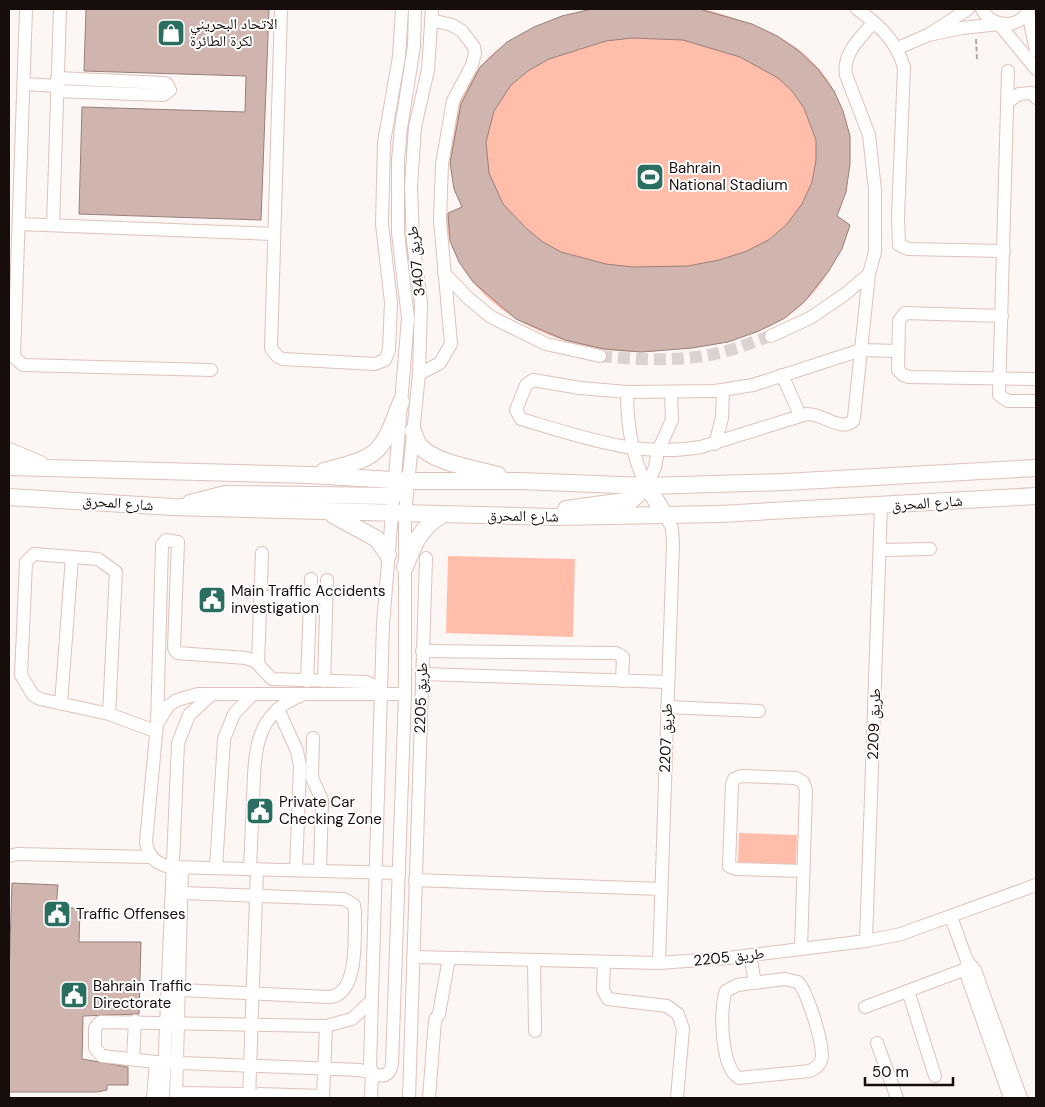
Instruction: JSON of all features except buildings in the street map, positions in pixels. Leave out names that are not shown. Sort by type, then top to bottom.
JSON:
[{"type":"main road","points":[[310,475],[363,461],[371,457],[385,442],[400,402]]},
{"type":"main road","points":[[413,431],[420,446],[440,459],[519,481]]},
{"type":"main road","points":[[9,451],[49,468]]},
{"type":"main road","name":"شارع المحرق","points":[[9,467],[310,475],[398,486],[519,481],[647,486],[784,482],[1036,468]]},
{"type":"main road","points":[[173,507],[225,494],[398,486]]},
{"type":"main road","points":[[553,517],[570,507],[621,503],[632,500],[647,486],[665,514]]},
{"type":"main road","name":"شارع المحرق","points":[[9,497],[173,507],[553,517],[881,506],[1036,496]]},
{"type":"main road","points":[[9,506],[50,499]]},
{"type":"main road","points":[[328,512],[377,539],[388,555]]},
{"type":"main road","points":[[404,567],[420,533],[428,524],[442,515]]},
{"type":"street","points":[[26,9],[13,354],[16,361],[23,365],[211,370]]},
{"type":"street","points":[[53,225],[60,9]]},
{"type":"street","points":[[280,9],[270,343],[274,353],[283,359],[375,364],[380,363],[388,356],[390,334],[391,291],[382,233],[384,142],[399,57],[402,9]]},
{"type":"street","name":"طريق 3407","points":[[398,514],[400,402],[408,318],[398,233],[400,136],[412,68],[415,9]]},
{"type":"street","points":[[857,9],[887,34],[898,48],[904,67],[898,242],[905,249],[1004,252]]},
{"type":"street","points":[[898,48],[928,35],[968,9]]},
{"type":"street","points":[[982,9],[987,17],[998,24],[1036,69]]},
{"type":"street","points":[[928,35],[962,28],[1012,24],[1031,11]]},
{"type":"street","points":[[1031,11],[1036,51]]},
{"type":"street","points":[[418,374],[440,363],[449,349],[451,339],[440,220],[442,164],[453,101],[472,65],[475,53],[474,47],[462,31],[432,14]]},
{"type":"street","name":"طريق 3407","points":[[398,514],[398,486],[413,431],[418,374],[421,303],[412,233],[411,186],[415,128],[428,70],[432,14]]},
{"type":"street","points":[[873,23],[849,54],[845,70],[866,122],[872,148],[875,190],[874,252],[868,274],[861,350],[853,421],[843,426],[822,415],[800,415],[715,444],[686,450],[658,451],[635,450],[576,435],[521,418],[516,410],[526,385],[533,380],[580,388],[627,392],[671,393],[723,390],[753,385],[861,350],[898,349]]},
{"type":"street","points":[[1008,70],[999,395],[1008,401],[1036,401]]},
{"type":"street","points":[[24,84],[164,83],[167,84],[170,90],[169,93],[163,95],[57,85]]},
{"type":"street","points":[[1008,102],[1018,94],[1032,93],[1036,98]]},
{"type":"street","points":[[19,224],[274,234]]},
{"type":"street","points":[[382,233],[412,233]]},
{"type":"street","points":[[444,273],[468,298],[491,317],[546,344],[600,356]]},
{"type":"street","points":[[771,336],[810,318],[844,295],[868,274]]},
{"type":"street","points":[[1002,316],[905,313],[899,320],[898,370],[906,376],[1036,379]]},
{"type":"street","points":[[782,375],[800,415]]},
{"type":"street","points":[[715,444],[722,418],[723,390]]},
{"type":"street","points":[[627,392],[628,415],[636,465],[647,486]]},
{"type":"street","points":[[647,486],[655,467],[658,451],[672,420],[671,393]]},
{"type":"street","name":"طريق 2209","points":[[866,941],[881,550],[881,506]]},
{"type":"street","points":[[371,1098],[372,1072],[370,1064],[384,624],[388,555],[398,514]]},
{"type":"street","points":[[372,1000],[352,1019],[326,1026],[251,1023],[100,1022],[95,1028],[95,1048],[97,1054],[102,1056],[166,1062],[324,1067],[372,1072],[378,1076],[385,1076],[391,1071],[406,624],[404,567],[398,514]]},
{"type":"street","name":"طريق 2207","points":[[659,963],[674,544],[672,528],[665,514]]},
{"type":"street","points":[[150,857],[146,842],[156,728],[162,545],[166,540],[178,542],[174,651],[180,654],[246,658],[258,664],[265,674],[272,679],[366,682],[375,686],[381,694]]},
{"type":"street","points":[[881,550],[930,550]]},
{"type":"street","points":[[258,664],[262,553]]},
{"type":"street","points":[[109,714],[116,572],[98,559],[34,554],[26,562],[21,675],[33,695],[40,699],[109,714],[156,728]]},
{"type":"street","points":[[61,704],[72,557]]},
{"type":"street","name":"طريق 2205","points":[[409,1098],[426,558]]},
{"type":"street","points":[[307,681],[311,579]]},
{"type":"street","points":[[324,681],[327,580]]},
{"type":"street","points":[[261,597],[326,599]]},
{"type":"street","points":[[309,621],[326,622]]},
{"type":"street","points":[[384,624],[394,628],[406,624]]},
{"type":"street","points":[[422,650],[616,653],[622,657],[622,681]]},
{"type":"street","points":[[308,657],[324,658]]},
{"type":"street","points":[[422,674],[668,682]]},
{"type":"street","points":[[173,1022],[178,743],[189,714],[212,694]]},
{"type":"street","points":[[216,868],[224,739],[234,714],[253,694]]},
{"type":"street","points":[[252,1096],[250,1065],[256,896],[254,869],[256,751],[261,733],[278,709],[304,694]]},
{"type":"street","points":[[156,728],[168,706],[177,700],[192,695],[405,694]]},
{"type":"street","points":[[667,707],[760,711]]},
{"type":"street","points":[[278,709],[297,751],[300,766],[296,870]]},
{"type":"street","points":[[313,738],[312,778],[322,800],[320,871]]},
{"type":"street","points":[[801,949],[804,871],[806,790],[803,782],[796,778],[741,776],[736,778],[732,784],[729,866],[736,870],[804,871]]},
{"type":"street","points":[[9,856],[17,854],[150,857],[164,866],[177,867],[399,873]]},
{"type":"street","points":[[163,1098],[166,1062],[180,990],[175,941],[182,893],[177,867]]},
{"type":"street","points":[[415,880],[661,888]]},
{"type":"street","name":"طريق 2205","points":[[412,957],[659,963],[750,956],[866,941],[901,934],[1036,885]]},
{"type":"street","points":[[180,990],[329,997],[342,993],[352,973],[356,912],[354,904],[344,899],[182,893]]},
{"type":"street","points":[[951,917],[966,965],[975,970],[985,1010],[1011,1091],[1021,1098]]},
{"type":"street","points":[[750,956],[755,983]]},
{"type":"street","points":[[429,1098],[435,1020],[439,1014],[449,958]]},
{"type":"street","points":[[534,960],[535,1031]]},
{"type":"street","points":[[604,962],[603,990],[608,999],[667,1006],[678,1014],[683,1029],[677,1098]]},
{"type":"street","points":[[865,1007],[908,991],[966,965]]},
{"type":"street","points":[[785,979],[798,982],[802,987],[822,1050],[821,1061],[817,1067],[810,1071],[746,1078],[734,1075],[729,1068],[727,1059],[722,1012],[723,999],[732,986],[755,983],[785,979]]},
{"type":"street","points":[[908,991],[935,1076]]},
{"type":"street","points":[[133,1059],[135,1021]]},
{"type":"street","points":[[166,1062],[181,1095],[323,1097],[326,1026]]},
{"type":"street","points":[[876,1043],[897,1098]]},
{"type":"street","points":[[153,1098],[166,1062]]},
{"type":"shaded area","name":"Bahrain National Stadium","points":[[686,8],[710,11],[743,21],[775,34],[801,51],[822,72],[837,96],[846,123],[849,152],[846,183],[837,216],[850,225],[839,252],[825,278],[806,301],[783,319],[745,336],[703,346],[654,352],[615,351],[589,347],[563,340],[538,330],[514,317],[492,302],[474,283],[459,261],[451,245],[443,215],[462,207],[454,185],[451,139],[455,116],[463,95],[474,75],[489,57],[508,42],[549,22],[592,9]]},
{"type":"shaded area","points":[[448,556],[575,559],[573,637],[446,633]]},
{"type":"shaded area","points":[[739,833],[797,835],[796,865],[738,862]]},
{"type":"tunnel","points":[[600,356],[677,359],[729,350],[771,336]]},
{"type":"place","name":"الاتحاد البحريني لكرة الطائرة","points":[[171,33]]},
{"type":"place","name":"Bahrain National Stadium","points":[[650,177]]},
{"type":"place","name":"Main Traffic Accidents investigation","points":[[212,600]]},
{"type":"place","name":"Private Car Checking Zone","points":[[260,811]]},
{"type":"place","name":"Traffic Offenses","points":[[57,914]]},
{"type":"place","name":"Bahrain Traffic Directorate","points":[[74,995]]}]
